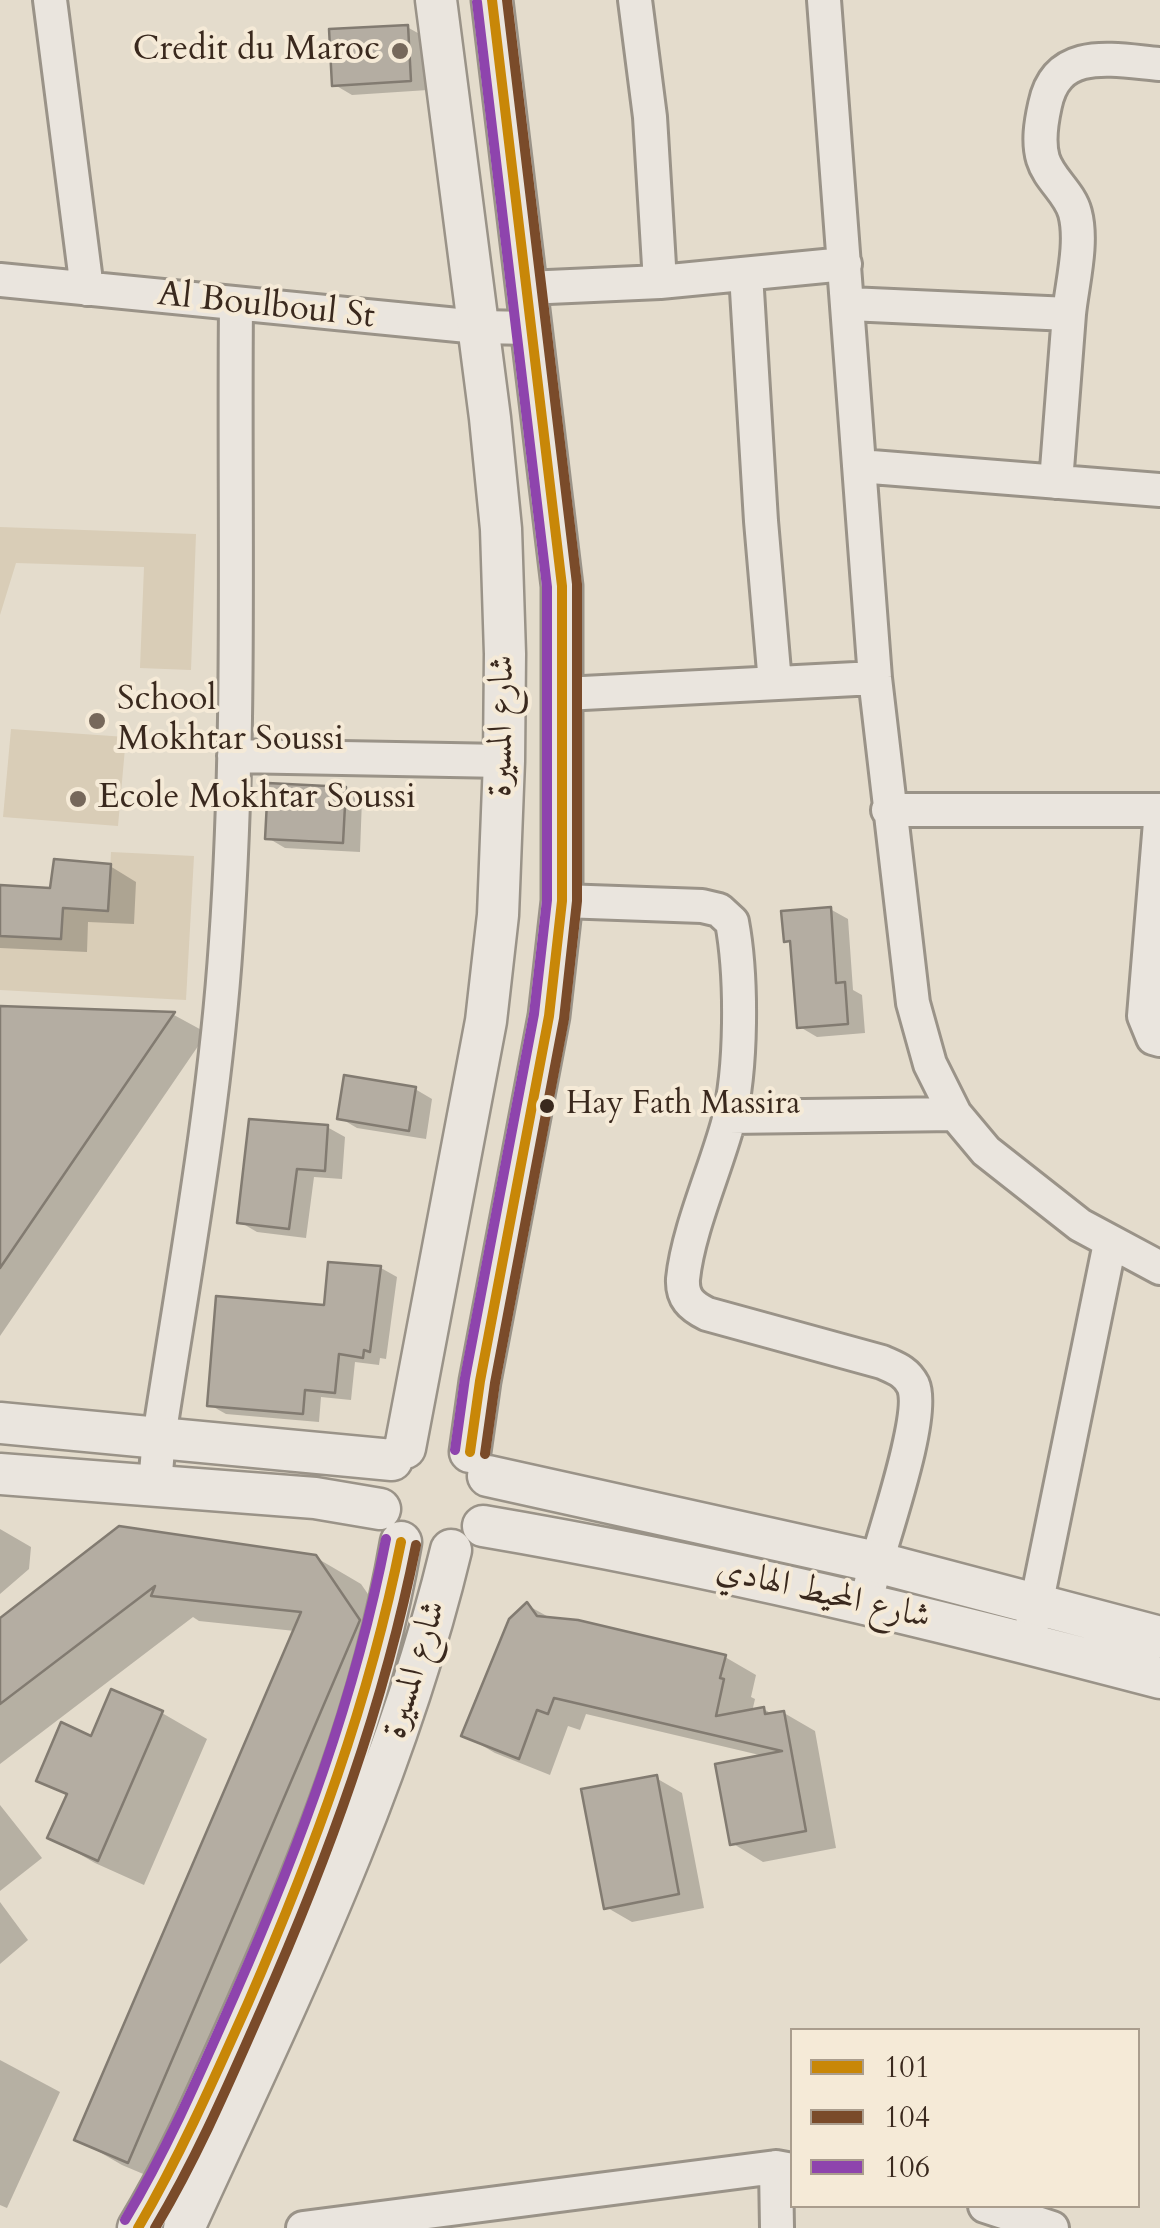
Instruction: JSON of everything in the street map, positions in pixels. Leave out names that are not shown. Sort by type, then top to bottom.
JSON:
[{"type":"street","points":[[50,0],[87,288]]},
{"type":"street","name":"شارع المسيرة","points":[[398,1454],[486,1021],[498,915],[504,761],[500,529],[436,0]]},
{"type":"street","name":"شارع المسيرة","points":[[479,1464],[480,1381],[548,1016],[562,902],[564,694],[562,586],[492,0]]},
{"type":"street","points":[[635,0],[650,118],[660,282]]},
{"type":"street","points":[[824,0],[875,678],[913,1003],[930,1064],[956,1114],[986,1150],[1080,1226],[1160,1268]]},
{"type":"street","points":[[1056,482],[1076,238],[1075,212],[1043,160],[1040,129],[1047,93],[1059,72],[1080,62],[1160,64]]},
{"type":"street","points":[[526,288],[660,282],[845,264]]},
{"type":"street","points":[[746,274],[760,521],[775,683]]},
{"type":"street","name":"Al Boulboul St","points":[[0,280],[478,327],[532,328]]},
{"type":"street","points":[[849,304],[1069,314]]},
{"type":"street","points":[[155,1485],[208,1121],[226,942],[234,756],[236,305]]},
{"type":"street","points":[[859,466],[1160,490]]},
{"type":"street","points":[[564,694],[875,678]]},
{"type":"street","points":[[234,756],[504,761]]},
{"type":"street","points":[[888,810],[1160,810]]},
{"type":"street","points":[[1160,822],[1144,1016],[1153,1038],[1160,1040]]},
{"type":"street","points":[[562,902],[702,906],[726,914],[735,940],[740,1017],[730,1117],[689,1253],[684,1296],[707,1314],[882,1362],[904,1372],[914,1388],[916,1408],[907,1454],[866,1604]]},
{"type":"street","points":[[730,1117],[956,1114]]},
{"type":"street","points":[[1028,1644],[1110,1243]]},
{"type":"street","points":[[0,1423],[398,1454],[438,1440],[450,1441],[479,1464],[491,1502],[467,1538],[426,1552],[390,1525],[315,1498],[0,1474]]},
{"type":"street","points":[[390,1525],[379,1488],[398,1454]]},
{"type":"street","name":"شارع المحيط الهادي","points":[[479,1464],[1160,1637]]},
{"type":"street","name":"شارع المسيرة","points":[[162,2224],[207,2095],[274,1944],[348,1753],[378,1659],[390,1525]]},
{"type":"street","name":"شارع المسيرة","points":[[162,2224],[300,1974],[380,1785],[467,1538]]},
{"type":"street","name":"شارع المحيط الهادي","points":[[467,1538],[646,1554],[1160,1678]]},
{"type":"street","points":[[303,2228],[484,2217],[784,2169],[777,2228]]},
{"type":"street","points":[[992,2208],[1052,2228]]},
{"type":"shaded area","points":[[0,527],[196,534],[191,670],[140,668],[144,567],[16,563],[0,615]]},
{"type":"shaded area","points":[[11,729],[126,737],[118,826],[3,817]]},
{"type":"shaded area","points":[[111,852],[194,856],[186,1000],[0,990],[0,936],[61,939],[63,908],[108,911]]},
{"type":"building","points":[[408,25],[411,81],[332,86],[329,29]]},
{"type":"building","points":[[268,783],[346,787],[343,843],[265,839]]},
{"type":"building","points":[[54,859],[111,864],[108,911],[63,908],[61,939],[0,936],[0,885],[50,888]]},
{"type":"building","points":[[831,907],[836,983],[845,982],[848,1024],[797,1028],[790,941],[784,942],[781,911]]},
{"type":"building","points":[[0,1006],[175,1012],[0,1268]]},
{"type":"building","points":[[344,1075],[416,1087],[409,1131],[337,1119]]},
{"type":"building","points":[[249,1119],[328,1125],[325,1171],[297,1169],[289,1229],[237,1223]]},
{"type":"building","points":[[328,1262],[381,1266],[370,1352],[364,1350],[363,1358],[339,1354],[335,1393],[305,1390],[303,1414],[207,1406],[216,1296],[324,1305]]},
{"type":"building","points":[[119,1526],[316,1555],[360,1620],[128,2163],[74,2140],[301,1612],[151,1596],[155,1586],[0,1704],[0,1618]]},
{"type":"building","points":[[527,1602],[537,1616],[578,1620],[726,1655],[716,1716],[764,1707],[765,1714],[784,1711],[806,1831],[730,1845],[715,1764],[782,1751],[554,1698],[548,1714],[537,1710],[519,1759],[461,1736],[509,1619]]},
{"type":"building","points":[[111,1689],[163,1711],[98,1861],[47,1838],[67,1794],[36,1781],[61,1722],[91,1736]]},
{"type":"building","points":[[657,1775],[679,1894],[604,1909],[581,1789]]},
{"type":"transit line","name":"101","points":[[470,1452],[549,1016],[562,901],[562,586],[492,0]]},
{"type":"transit line","name":"104","points":[[485,1454],[564,1019],[577,901],[577,584],[507,0]]},
{"type":"transit line","name":"106","points":[[455,1450],[534,1014],[547,900],[547,587],[477,2]]},
{"type":"transit line","name":"106","points":[[125,2220],[197,2080],[303,1827],[342,1714],[386,1539]]},
{"type":"transit line","name":"101","points":[[138,2228],[209,2089],[295,1890],[356,1719],[401,1542]]},
{"type":"transit line","name":"104","points":[[155,2228],[225,2092],[331,1838],[371,1723],[416,1545]]},
{"type":"place","name":"Credit du Maroc","points":[[400,51]]},
{"type":"place","name":"School Mokhtar Soussi","points":[[97,721]]},
{"type":"place","name":"Ecole Mokhtar Soussi","points":[[78,799]]},
{"type":"place","name":"Hay Fath Massira","points":[[547,1106]]}]
